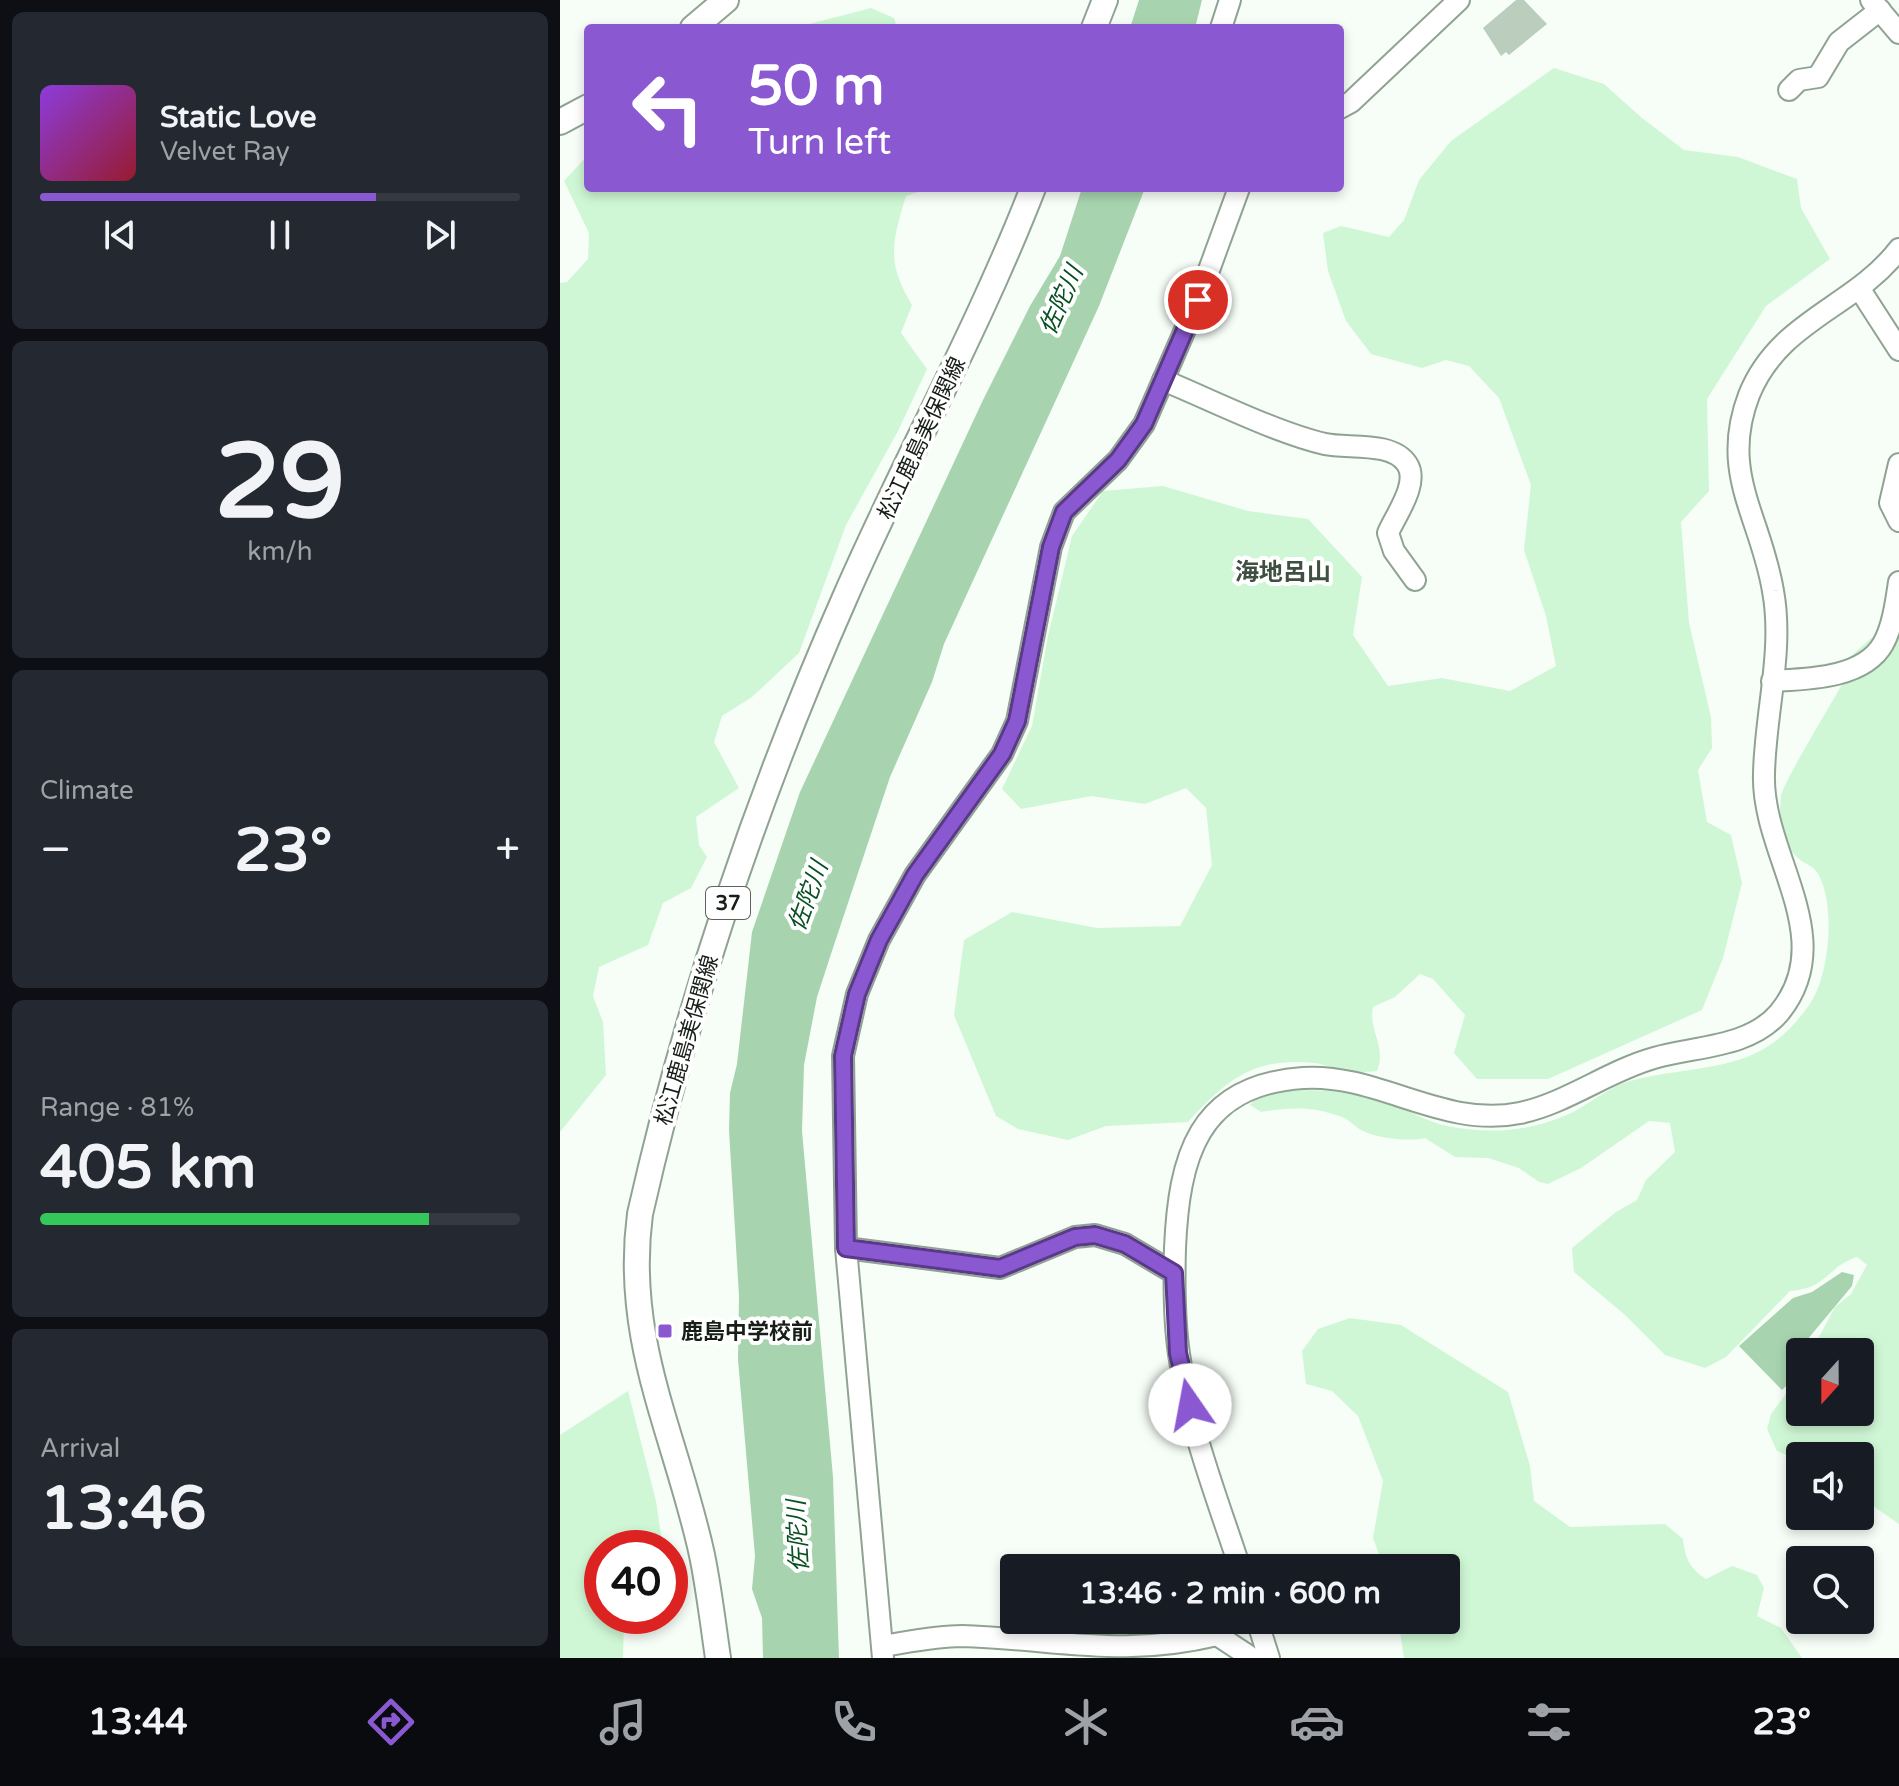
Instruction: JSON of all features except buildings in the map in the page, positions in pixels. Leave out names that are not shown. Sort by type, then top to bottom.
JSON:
[{"type":"main road","points":[[698,24],[726,0]]},
{"type":"main road","points":[[1096,24],[1105,0]]},
{"type":"main road","points":[[560,122],[584,109]]},
{"type":"main road","name":"松江鹿島美保関線","points":[[718,1658],[702,1554],[663,1425],[639,1321],[635,1254],[640,1214],[703,972],[804,700],[846,594],[1004,262],[1031,192]]},
{"type":"street","points":[[1222,24],[1230,0]]},
{"type":"street","points":[[1344,106],[1459,0]]},
{"type":"street","points":[[1789,90],[1799,80],[1818,77],[1839,42],[1875,5],[1899,33]]},
{"type":"street","points":[[1211,1634],[1182,1651],[1155,1656],[1092,1656],[1026,1642],[959,1636],[882,1652],[846,1248],[843,1056],[857,994],[879,940],[915,875],[1002,754],[1017,721],[1051,547],[1064,512],[1118,460],[1144,424],[1237,192]]},
{"type":"street","points":[[1235,1554],[1195,1431],[1178,1353],[1174,1273],[1177,1200],[1185,1160],[1204,1125],[1235,1097],[1267,1082],[1309,1077],[1353,1084],[1441,1111],[1482,1116],[1521,1113],[1623,1067],[1730,1042],[1762,1029],[1776,1016],[1802,971],[1805,944],[1797,904],[1765,814],[1763,775],[1776,628],[1774,592],[1737,465],[1739,429],[1750,394],[1766,361],[1791,333],[1876,277],[1899,249]]},
{"type":"street","points":[[1859,288],[1899,350]]},
{"type":"street","points":[[1163,380],[1315,441],[1380,450],[1404,460],[1410,469],[1409,484],[1388,533],[1394,551],[1415,580]]},
{"type":"street","points":[[1899,464],[1890,503],[1899,521]]},
{"type":"street","points":[[1772,681],[1828,675],[1868,660],[1887,635],[1899,582]]},
{"type":"street","points":[[846,1248],[1000,1268],[1075,1237],[1095,1235],[1125,1244],[1174,1273]]},
{"type":"street","points":[[1227,1634],[1252,1658]]},
{"type":"street","points":[[1261,1634],[1269,1658]]},
{"type":"shaded area","points":[[871,8],[894,18],[896,24],[809,24]]},
{"type":"shaded area","points":[[1554,68],[1604,84],[1684,150],[1738,157],[1797,179],[1801,208],[1830,259],[1766,306],[1707,399],[1709,491],[1681,522],[1689,623],[1711,717],[1712,748],[1698,770],[1707,822],[1731,835],[1742,883],[1723,958],[1702,1010],[1548,1079],[1477,1079],[1454,1053],[1465,1015],[1433,979],[1420,974],[1395,997],[1373,1007],[1380,1054],[1377,1071],[1342,1074],[1318,1064],[1282,1062],[1237,1077],[1188,1122],[1106,1126],[1068,1140],[1018,1129],[996,1116],[954,1015],[964,940],[1012,912],[1097,928],[1180,926],[1212,865],[1206,808],[1186,788],[1145,804],[1091,796],[1021,809],[1002,789],[1032,726],[1048,636],[1072,536],[1103,491],[1163,486],[1248,511],[1308,519],[1362,577],[1353,635],[1388,686],[1442,678],[1510,691],[1556,666],[1546,616],[1524,550],[1531,485],[1499,398],[1469,366],[1446,360],[1422,368],[1371,354],[1346,321],[1328,271],[1323,233],[1341,226],[1389,237],[1404,220],[1419,180],[1451,141]]},
{"type":"shaded area","points":[[584,159],[584,192],[918,192],[906,196],[897,226],[894,252],[898,276],[912,305],[901,333],[927,369],[898,431],[846,525],[799,653],[752,697],[722,716],[714,742],[739,788],[696,817],[699,845],[707,857],[691,888],[663,903],[648,945],[599,967],[593,996],[603,1022],[606,1075],[560,1132],[560,283],[567,282],[588,259],[589,233],[564,181]]},
{"type":"shaded area","points":[[1899,627],[1899,1524],[1874,1507],[1874,1442],[1786,1442],[1786,1455],[1777,1451],[1767,1429],[1771,1414],[1786,1394],[1786,1426],[1874,1426],[1874,1338],[1818,1338],[1835,1307],[1851,1294],[1867,1265],[1857,1257],[1813,1286],[1790,1291],[1726,1357],[1705,1368],[1665,1355],[1625,1315],[1574,1272],[1572,1248],[1616,1212],[1637,1200],[1646,1180],[1675,1152],[1670,1123],[1649,1121],[1581,1168],[1548,1184],[1539,1182],[1519,1168],[1488,1158],[1455,1157],[1425,1138],[1376,1136],[1360,1130],[1342,1117],[1312,1109],[1261,1112],[1250,1105],[1261,1097],[1297,1090],[1340,1092],[1391,1103],[1447,1126],[1481,1130],[1514,1129],[1562,1117],[1630,1081],[1731,1062],[1752,1055],[1772,1043],[1792,1026],[1811,1002],[1823,974],[1828,937],[1827,901],[1823,885],[1817,872],[1787,845],[1781,821],[1781,796],[1847,675],[1849,658],[1879,631]]},
{"type":"shaded area","points":[[1350,1318],[1401,1325],[1508,1392],[1530,1466],[1534,1501],[1570,1527],[1665,1524],[1683,1539],[1689,1562],[1706,1579],[1732,1566],[1757,1575],[1764,1588],[1757,1616],[1781,1628],[1802,1658],[1404,1658],[1400,1634],[1460,1634],[1460,1554],[1379,1554],[1373,1538],[1383,1481],[1358,1416],[1332,1391],[1306,1384],[1302,1351],[1318,1329]]},
{"type":"shaded area","points":[[628,1391],[660,1530],[584,1530],[584,1634],[624,1634],[623,1658],[560,1658],[560,1435]]},
{"type":"water","points":[[1139,0],[1202,0],[1196,24],[1131,24]]},
{"type":"water","name":"佐陀川","points":[[1081,192],[1143,192],[1099,306],[944,644],[932,682],[890,777],[817,997],[804,1065],[802,1131],[833,1477],[839,1658],[763,1658],[762,1618],[752,1589],[755,1556],[738,1360],[739,1296],[729,1130],[730,1093],[737,1064],[752,932],[800,792],[983,400],[1030,306],[1060,256]]},
{"type":"water","points":[[1842,1272],[1854,1275],[1852,1286],[1809,1338],[1786,1338],[1786,1386],[1782,1390],[1739,1346],[1793,1298],[1812,1292]]},
{"type":"place","name":"鹿島中学校前","points":[[665,1331]]},
{"type":"district","name":"海地呂山","points":[[1283,572]]},
{"type":"route","points":[[1190,1405],[1178,1353],[1174,1273],[1125,1244],[1095,1235],[1075,1237],[1000,1268],[846,1248],[843,1056],[857,994],[879,940],[915,875],[1002,754],[1017,721],[1051,547],[1064,512],[1118,460],[1144,424],[1198,300]]}]
